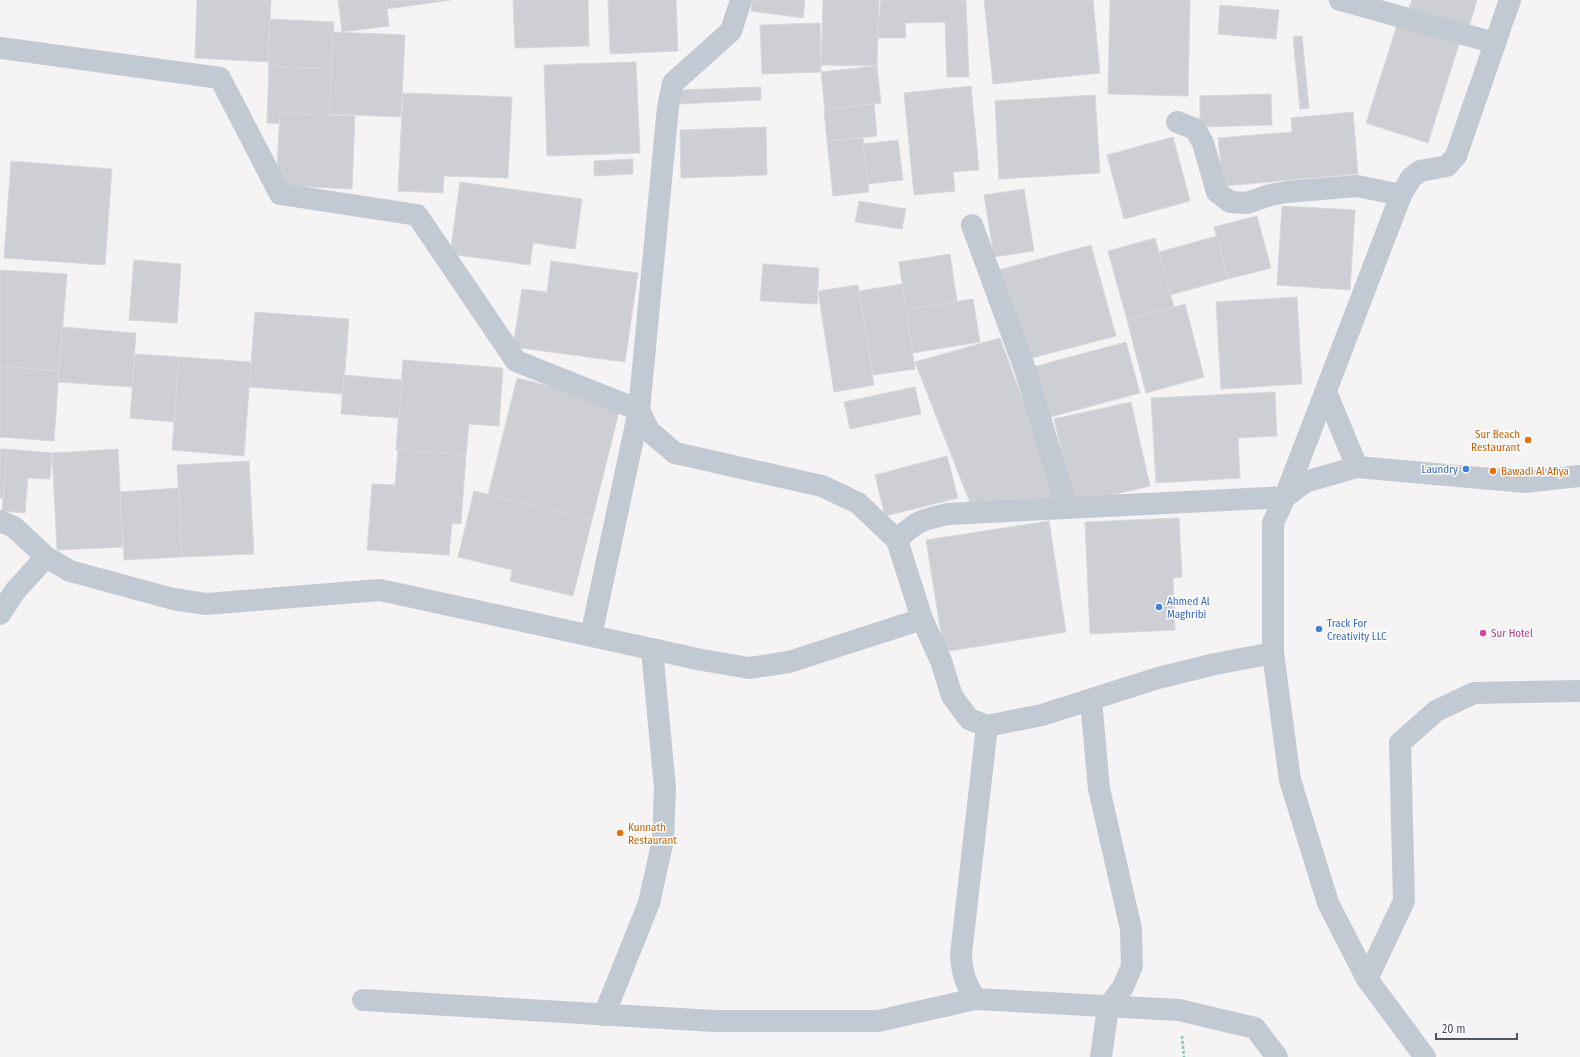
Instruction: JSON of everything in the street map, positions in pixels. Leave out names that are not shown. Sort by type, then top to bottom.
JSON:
[{"type":"street","points":[[591,636],[639,410],[668,107],[673,83],[731,31],[741,0]]},
{"type":"street","points":[[1340,0],[1495,43]]},
{"type":"street","points":[[1424,1057],[1367,979],[1328,903],[1290,780],[1273,653],[1273,523],[1285,497],[1326,392],[1401,195],[1411,178],[1420,171],[1447,166],[1456,156],[1510,0]]},
{"type":"street","points":[[0,48],[220,78],[280,194],[417,215],[516,361],[639,410],[649,431],[675,452],[822,486],[858,503],[897,540],[922,619],[942,661],[952,696],[969,719],[987,726],[1042,715],[1158,678],[1201,667],[1273,653]]},
{"type":"street","points":[[1177,122],[1195,129],[1203,143],[1218,192],[1230,202],[1247,203],[1287,192],[1357,186],[1401,195]]},
{"type":"street","points":[[972,225],[1026,372],[1066,508]]},
{"type":"street","points":[[1326,392],[1357,467]]},
{"type":"street","points":[[897,540],[914,524],[924,519],[948,514],[1285,497],[1305,482],[1357,467],[1526,482],[1580,476]]},
{"type":"street","points":[[0,522],[14,527],[46,557],[70,571],[180,600],[206,604],[380,590],[652,650],[749,668],[789,662],[922,619]]},
{"type":"street","points":[[0,614],[15,591],[46,557]]},
{"type":"street","points":[[604,1014],[649,903],[663,840],[665,788],[652,650]]},
{"type":"street","points":[[1367,979],[1404,901],[1400,742],[1436,711],[1474,693],[1580,691]]},
{"type":"street","points":[[1091,700],[1099,788],[1131,929],[1132,966],[1123,987],[1108,1007],[1101,1057]]},
{"type":"street","points":[[975,999],[965,981],[962,972],[961,954],[987,726]]},
{"type":"street","points":[[363,1000],[714,1022],[878,1021],[975,999],[1179,1010],[1255,1028],[1277,1057]]},
{"type":"building","points":[[197,0],[271,0],[268,62],[195,58]]},
{"type":"building","points":[[338,0],[386,0],[389,26],[342,32]]},
{"type":"building","points":[[386,0],[451,0],[387,9]]},
{"type":"building","points":[[513,0],[588,0],[589,46],[515,48]]},
{"type":"building","points":[[608,0],[676,0],[678,51],[610,54]]},
{"type":"building","points":[[752,0],[805,0],[803,18],[751,11]]},
{"type":"building","points":[[823,0],[879,0],[877,66],[821,65]]},
{"type":"building","points":[[881,0],[966,0],[969,77],[947,77],[945,22],[905,23],[906,38],[878,38]]},
{"type":"building","points":[[984,0],[1093,0],[1100,73],[993,84]]},
{"type":"building","points":[[1110,0],[1190,0],[1188,96],[1108,94]]},
{"type":"building","points":[[1412,0],[1477,0],[1469,27],[1409,8]]},
{"type":"building","points":[[1220,5],[1279,10],[1276,39],[1218,34]]},
{"type":"building","points":[[270,19],[334,22],[331,69],[268,66]]},
{"type":"building","points":[[1398,22],[1460,41],[1428,143],[1366,123]]},
{"type":"building","points":[[820,23],[821,72],[762,74],[760,25]]},
{"type":"building","points":[[333,32],[405,35],[401,117],[329,114]]},
{"type":"building","points":[[1302,36],[1309,108],[1300,109],[1293,37]]},
{"type":"building","points":[[636,62],[640,153],[547,156],[544,65]]},
{"type":"building","points":[[269,66],[331,69],[329,126],[267,123]]},
{"type":"building","points":[[877,66],[881,103],[825,110],[821,72]]},
{"type":"building","points":[[971,86],[979,170],[953,172],[955,191],[914,195],[904,93]]},
{"type":"building","points":[[761,87],[761,100],[680,104],[680,90]]},
{"type":"building","points":[[403,93],[512,97],[508,178],[444,176],[443,193],[398,191]]},
{"type":"building","points":[[1271,94],[1272,125],[1200,127],[1200,96]]},
{"type":"building","points":[[1095,95],[1100,173],[999,179],[995,101]]},
{"type":"building","points":[[874,104],[877,136],[827,141],[824,110]]},
{"type":"building","points":[[1353,112],[1358,174],[1223,186],[1218,138],[1292,132],[1291,118]]},
{"type":"building","points":[[280,113],[355,116],[352,189],[276,185]]},
{"type":"building","points":[[766,127],[767,175],[681,178],[680,130]]},
{"type":"building","points":[[1173,137],[1190,201],[1124,219],[1107,155]]},
{"type":"building","points":[[863,138],[869,192],[833,196],[827,141]]},
{"type":"building","points":[[898,140],[903,180],[868,184],[863,144]]},
{"type":"building","points":[[633,159],[633,174],[594,176],[594,161]]},
{"type":"building","points":[[11,161],[112,169],[105,265],[4,258]]},
{"type":"building","points":[[460,182],[582,199],[575,249],[533,243],[530,265],[450,254]]},
{"type":"building","points":[[1024,189],[1034,251],[994,257],[984,195]]},
{"type":"building","points":[[859,201],[906,209],[902,229],[855,222]]},
{"type":"building","points":[[1282,206],[1355,210],[1350,290],[1277,285]]},
{"type":"building","points":[[1257,216],[1271,268],[1228,279],[1214,227]]},
{"type":"building","points":[[1217,236],[1228,279],[1170,295],[1159,252]]},
{"type":"building","points":[[1155,238],[1174,307],[1127,320],[1108,251]]},
{"type":"building","points":[[1091,245],[1116,336],[1024,360],[999,270]]},
{"type":"building","points":[[950,254],[957,301],[906,310],[899,262]]},
{"type":"building","points":[[134,260],[181,264],[177,323],[129,320]]},
{"type":"building","points":[[551,261],[638,273],[625,362],[513,347],[522,289],[547,292]]},
{"type":"building","points":[[763,264],[819,268],[817,304],[760,301]]},
{"type":"building","points":[[0,270],[67,274],[59,371],[0,366]]},
{"type":"building","points":[[902,284],[915,369],[873,375],[859,291]]},
{"type":"building","points":[[858,285],[874,385],[834,392],[818,291]]},
{"type":"building","points":[[1297,297],[1302,384],[1221,389],[1216,302]]},
{"type":"building","points":[[973,299],[980,342],[913,353],[906,310]]},
{"type":"building","points":[[1185,304],[1204,377],[1146,393],[1127,320]]},
{"type":"building","points":[[255,312],[349,319],[343,394],[249,387]]},
{"type":"building","points":[[62,327],[136,333],[132,387],[58,382]]},
{"type":"building","points":[[1000,338],[1060,501],[972,508],[915,362]]},
{"type":"building","points":[[1126,342],[1140,393],[1047,418],[1033,367]]},
{"type":"building","points":[[135,354],[179,357],[174,422],[130,418]]},
{"type":"building","points":[[179,357],[251,362],[244,456],[172,450]]},
{"type":"building","points":[[403,360],[503,368],[499,426],[469,424],[466,455],[396,450]]},
{"type":"building","points":[[0,366],[59,371],[54,441],[0,437]]},
{"type":"building","points":[[344,375],[402,380],[399,418],[341,414]]},
{"type":"building","points":[[517,378],[621,404],[592,520],[488,495]]},
{"type":"building","points":[[915,387],[921,414],[850,429],[844,402]]},
{"type":"building","points":[[1275,392],[1277,436],[1238,438],[1240,478],[1156,483],[1151,398]]},
{"type":"building","points":[[1131,402],[1150,486],[1074,504],[1054,419]]},
{"type":"building","points":[[0,449],[7,449],[3,499],[0,498]]},
{"type":"building","points":[[7,449],[52,453],[50,479],[28,478],[25,513],[2,511]]},
{"type":"building","points":[[118,449],[123,547],[57,550],[52,453]]},
{"type":"building","points":[[398,450],[466,455],[461,524],[452,523],[449,555],[367,550],[372,484],[395,485]]},
{"type":"building","points":[[947,456],[958,498],[885,516],[875,475]]},
{"type":"building","points":[[249,461],[254,554],[182,557],[177,465]]},
{"type":"building","points":[[179,488],[182,557],[124,560],[120,492]]},
{"type":"building","points":[[474,491],[592,520],[573,596],[510,581],[512,570],[458,557]]},
{"type":"building","points":[[1179,518],[1182,577],[1173,578],[1175,630],[1090,634],[1085,522]]},
{"type":"building","points":[[1049,521],[1066,632],[944,652],[926,540]]},
{"type":"place","name":"Sur Beach Restaurant","points":[[1528,440]]},
{"type":"place","name":"Laundry","points":[[1466,469]]},
{"type":"place","name":"Bawadi Al Afiya","points":[[1493,471]]},
{"type":"place","name":"Ahmed Al Maghribi","points":[[1159,607]]},
{"type":"place","name":"Track For Creativity LLC","points":[[1319,629]]},
{"type":"place","name":"Sur Hotel","points":[[1483,633]]},
{"type":"place","name":"Kunnath Restaurant","points":[[620,833]]}]
